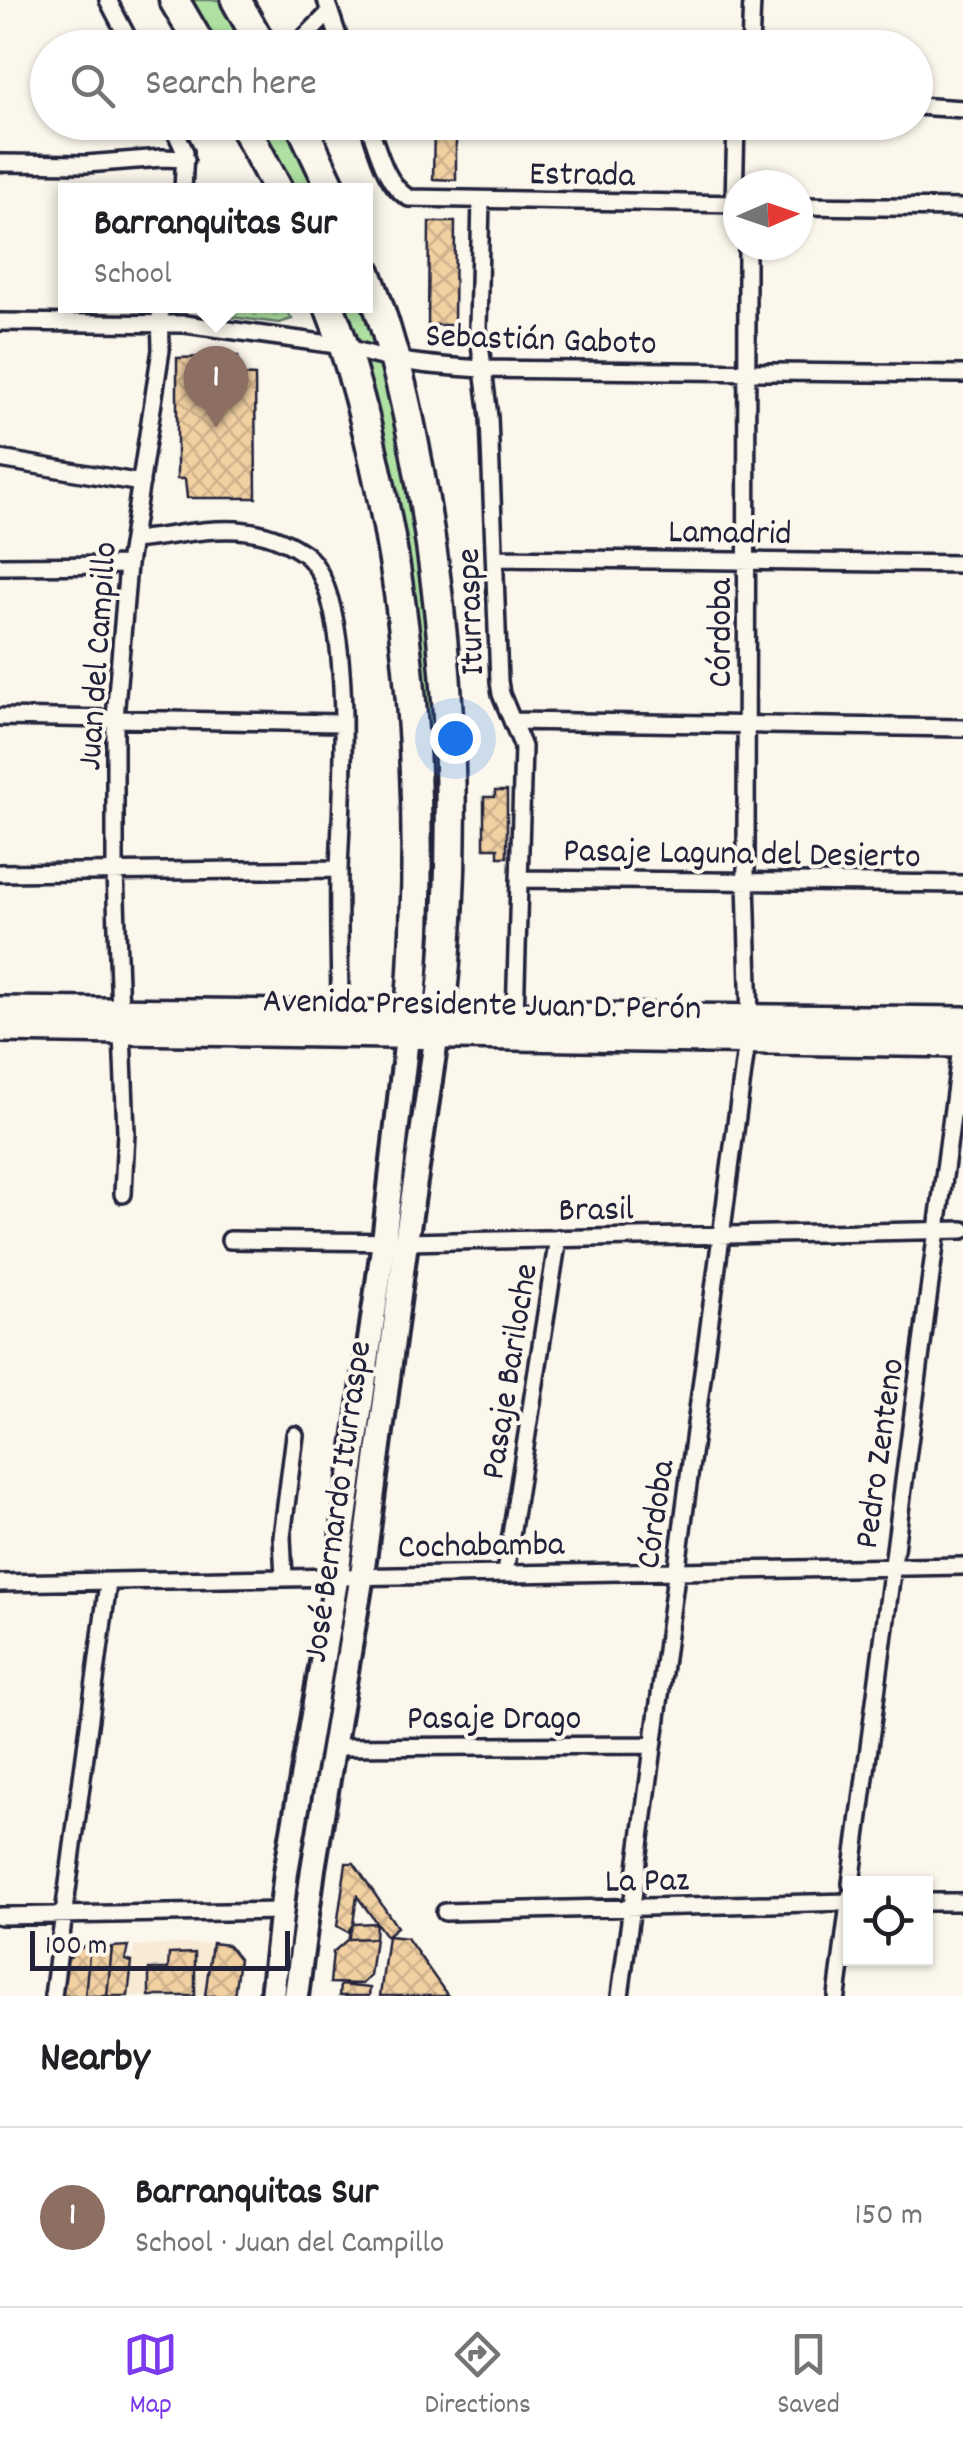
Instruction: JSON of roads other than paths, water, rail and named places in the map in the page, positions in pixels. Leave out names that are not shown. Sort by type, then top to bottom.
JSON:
[{"type":"highway","points":[[174,0],[192,30]]},
{"type":"highway","points":[[236,0],[253,30]]},
{"type":"highway","points":[[252,140],[274,183]]},
{"type":"highway","points":[[308,140],[329,183]]},
{"type":"highway","points":[[373,294],[409,413],[439,599],[447,691],[449,851],[439,1025]]},
{"type":"highway","points":[[332,313],[363,410],[390,535],[410,684],[416,765],[409,1025]]},
{"type":"main road","name":"Avenida Presidente Juan D. Perón","points":[[0,1010],[121,1023],[748,1031],[963,1020]]},
{"type":"main road","name":"Avenida Presidente Juan D. Perón","points":[[0,1029],[340,1016],[409,1025]]},
{"type":"main road","name":"Avenida Presidente Juan D. Perón","points":[[439,1025],[515,1017],[962,1044]]},
{"type":"main road","name":"José Bernardo Iturraspe","points":[[296,1996],[362,1575],[395,1241],[409,1025]]},
{"type":"main road","name":"José Bernardo Iturraspe","points":[[272,1996],[281,1911],[337,1576],[395,1241],[439,1025]]},
{"type":"street","points":[[108,0],[124,30]]},
{"type":"street","points":[[751,30],[752,0]]},
{"type":"street","points":[[309,30],[328,6]]},
{"type":"street","points":[[328,6],[336,30]]},
{"type":"street","points":[[933,107],[963,109]]},
{"type":"street","points":[[178,140],[186,160],[183,183]]},
{"type":"street","name":"Estrada","points":[[375,140],[400,194],[424,201],[723,204]]},
{"type":"street","points":[[736,140],[736,170]]},
{"type":"street","points":[[0,163],[186,160]]},
{"type":"street","name":"Iturraspe","points":[[481,200],[478,328],[496,558],[500,694],[522,747],[515,1017]]},
{"type":"street","points":[[813,206],[963,208]]},
{"type":"street","name":"Córdoba","points":[[620,1996],[748,1031],[747,260]]},
{"type":"street","name":"Juan del Campillo","points":[[123,1194],[126,1132],[114,872],[115,718],[128,565],[160,350],[160,313]]},
{"type":"street","name":"Sebastián Gaboto","points":[[0,322],[186,324],[344,346],[394,359],[483,369],[963,374]]},
{"type":"street","points":[[0,459],[141,483]]},
{"type":"street","points":[[132,540],[225,528],[255,532],[295,547],[313,560],[329,593],[341,660],[340,1016]]},
{"type":"street","name":"Lamadrid","points":[[496,558],[963,564]]},
{"type":"street","points":[[0,566],[128,565]]},
{"type":"street","points":[[0,716],[342,724]]},
{"type":"street","points":[[512,721],[963,728]]},
{"type":"street","points":[[0,873],[339,869]]},
{"type":"street","name":"Pasaje Laguna del Desierto","points":[[521,879],[963,884]]},
{"type":"street","name":"Pedro Zenteno","points":[[852,1876],[890,1567],[940,1230],[963,1031]]},
{"type":"street","name":"Brasil","points":[[230,1240],[395,1241],[963,1230]]},
{"type":"street","name":"Pasaje Bariloche","points":[[506,1572],[558,1238]]},
{"type":"street","points":[[284,1578],[282,1537],[294,1435]]},
{"type":"street","name":"Cochabamba","points":[[0,1583],[963,1566]]},
{"type":"street","points":[[53,1996],[108,1584]]},
{"type":"street","name":"Pasaje Drago","points":[[336,1747],[653,1745]]},
{"type":"street","name":"La Paz","points":[[445,1912],[631,1908],[843,1894]]},
{"type":"street","points":[[933,1902],[963,1902]]},
{"type":"street","points":[[0,1916],[281,1911]]},
{"type":"street","name":"Pedro Zenteno","points":[[837,1996],[843,1949]]},
{"type":"place","name":"Barranquitas Sur","points":[[216,428]]}]
